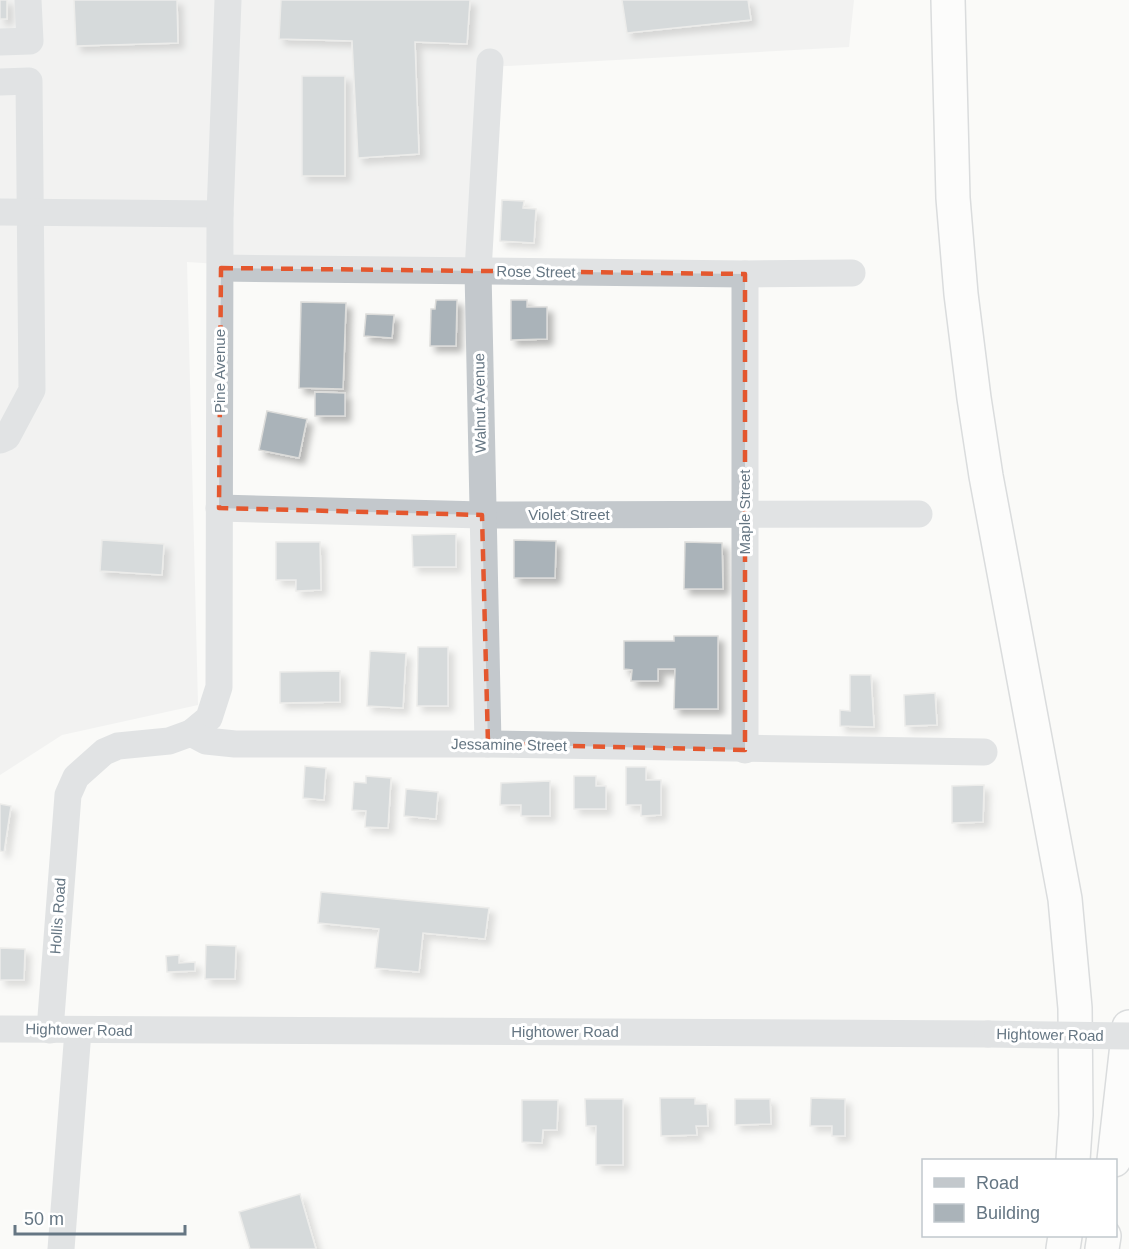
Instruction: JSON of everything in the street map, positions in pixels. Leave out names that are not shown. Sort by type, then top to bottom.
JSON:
[{"type":"highway","points":[[948,0],[953,198],[961,294],[986,476],[1065,899],[1076,1008],[1076,1115],[1073,1159]]},
{"type":"highway","points":[[1114,1159],[1129,1027]]},
{"type":"street","points":[[0,42],[30,41],[28,0]]},
{"type":"street","name":"Pine Avenue","points":[[191,733],[209,718],[219,687],[220,214],[228,0]]},
{"type":"street","name":"Walnut Avenue","points":[[488,744],[478,271],[490,62]]},
{"type":"street","points":[[0,82],[29,81],[32,390],[7,437],[0,440]]},
{"type":"street","points":[[0,212],[220,214]]},
{"type":"street","name":"Rose Street","points":[[221,268],[745,274],[852,273]]},
{"type":"street","name":"Maple Street","points":[[745,274],[745,750]]},
{"type":"street","name":"Violet Street","points":[[219,508],[482,515],[920,514]]},
{"type":"street","name":"Jessamine Street","points":[[191,733],[206,741],[235,744],[488,744],[745,750],[984,752]]},
{"type":"street","name":"Hollis Road","points":[[50,1030],[67,802],[76,777],[104,752],[118,746],[169,741],[191,733]]},
{"type":"street","name":"Hightower Road","points":[[0,1029],[1129,1036]]},
{"type":"street","points":[[61,1249],[78,1031]]},
{"type":"highlighted area","points":[[221,268],[745,274],[745,750],[488,744],[482,515],[219,508]]},
{"type":"shaded area","points":[[0,0],[854,0],[849,47],[489,67],[492,281],[187,262],[198,705],[62,735],[0,775]]},
{"type":"building","points":[[0,0],[7,0],[7,19],[0,19]]},
{"type":"building","points":[[74,0],[177,0],[178,43],[76,46]]},
{"type":"building","points":[[281,0],[470,0],[467,44],[415,42],[419,154],[358,158],[352,41],[279,39]]},
{"type":"building","points":[[622,0],[748,0],[751,20],[627,33]]},
{"type":"building","points":[[302,76],[345,76],[345,176],[302,176]]},
{"type":"building","points":[[502,200],[524,201],[523,208],[536,209],[534,243],[500,241]]},
{"type":"building","points":[[436,300],[457,300],[456,346],[430,346],[431,309],[435,309]]},
{"type":"building","points":[[511,300],[527,300],[527,307],[547,307],[547,339],[511,340]]},
{"type":"building","points":[[301,302],[346,303],[343,389],[299,388]]},
{"type":"building","points":[[366,314],[394,315],[392,338],[364,336]]},
{"type":"building","points":[[315,392],[345,393],[345,416],[315,416]]},
{"type":"building","points":[[267,411],[307,419],[299,458],[259,450]]},
{"type":"building","points":[[456,534],[456,567],[413,567],[412,535]]},
{"type":"building","points":[[102,540],[164,544],[162,575],[100,571]]},
{"type":"building","points":[[514,540],[556,541],[555,578],[514,578]]},
{"type":"building","points":[[276,542],[320,542],[321,590],[296,591],[296,580],[276,580]]},
{"type":"building","points":[[685,542],[722,543],[723,589],[684,589]]},
{"type":"building","points":[[674,636],[718,636],[718,709],[674,709],[675,669],[658,669],[658,681],[631,681],[632,670],[624,669],[624,641],[674,641]]},
{"type":"building","points":[[418,647],[448,647],[448,706],[417,706]]},
{"type":"building","points":[[370,651],[406,653],[403,708],[367,706]]},
{"type":"building","points":[[340,671],[340,702],[280,703],[280,672]]},
{"type":"building","points":[[850,675],[871,675],[874,727],[840,726],[840,710],[850,711]]},
{"type":"building","points":[[935,693],[937,725],[905,726],[904,695]]},
{"type":"building","points":[[305,766],[326,768],[324,800],[303,798]]},
{"type":"building","points":[[626,767],[646,767],[646,780],[661,780],[661,815],[641,816],[641,805],[626,805]]},
{"type":"building","points":[[366,776],[391,778],[388,828],[365,827],[366,811],[352,810],[354,782],[366,783]]},
{"type":"building","points":[[574,776],[596,776],[596,786],[606,786],[606,809],[574,809]]},
{"type":"building","points":[[550,781],[550,816],[521,816],[521,805],[500,805],[501,783]]},
{"type":"building","points":[[984,785],[983,822],[952,823],[952,786]]},
{"type":"building","points":[[406,789],[438,792],[436,819],[404,816]]},
{"type":"building","points":[[0,804],[11,806],[4,852],[0,851]]},
{"type":"building","points":[[321,892],[489,908],[485,939],[423,933],[419,972],[375,968],[379,929],[318,923]]},
{"type":"building","points":[[206,945],[236,946],[235,979],[205,979]]},
{"type":"building","points":[[0,948],[25,949],[24,980],[0,980]]},
{"type":"building","points":[[179,955],[179,963],[195,962],[195,971],[167,972],[166,956]]},
{"type":"building","points":[[660,1098],[695,1098],[695,1104],[707,1104],[708,1126],[696,1126],[697,1135],[661,1136]]},
{"type":"building","points":[[811,1098],[845,1099],[845,1136],[832,1136],[832,1126],[810,1126]]},
{"type":"building","points":[[585,1099],[623,1099],[623,1165],[596,1165],[596,1126],[586,1126]]},
{"type":"building","points":[[735,1099],[770,1099],[771,1124],[735,1125]]},
{"type":"building","points":[[522,1100],[558,1100],[557,1130],[543,1130],[542,1143],[522,1142]]},
{"type":"building","points":[[300,1194],[316,1249],[250,1249],[239,1212]]}]
